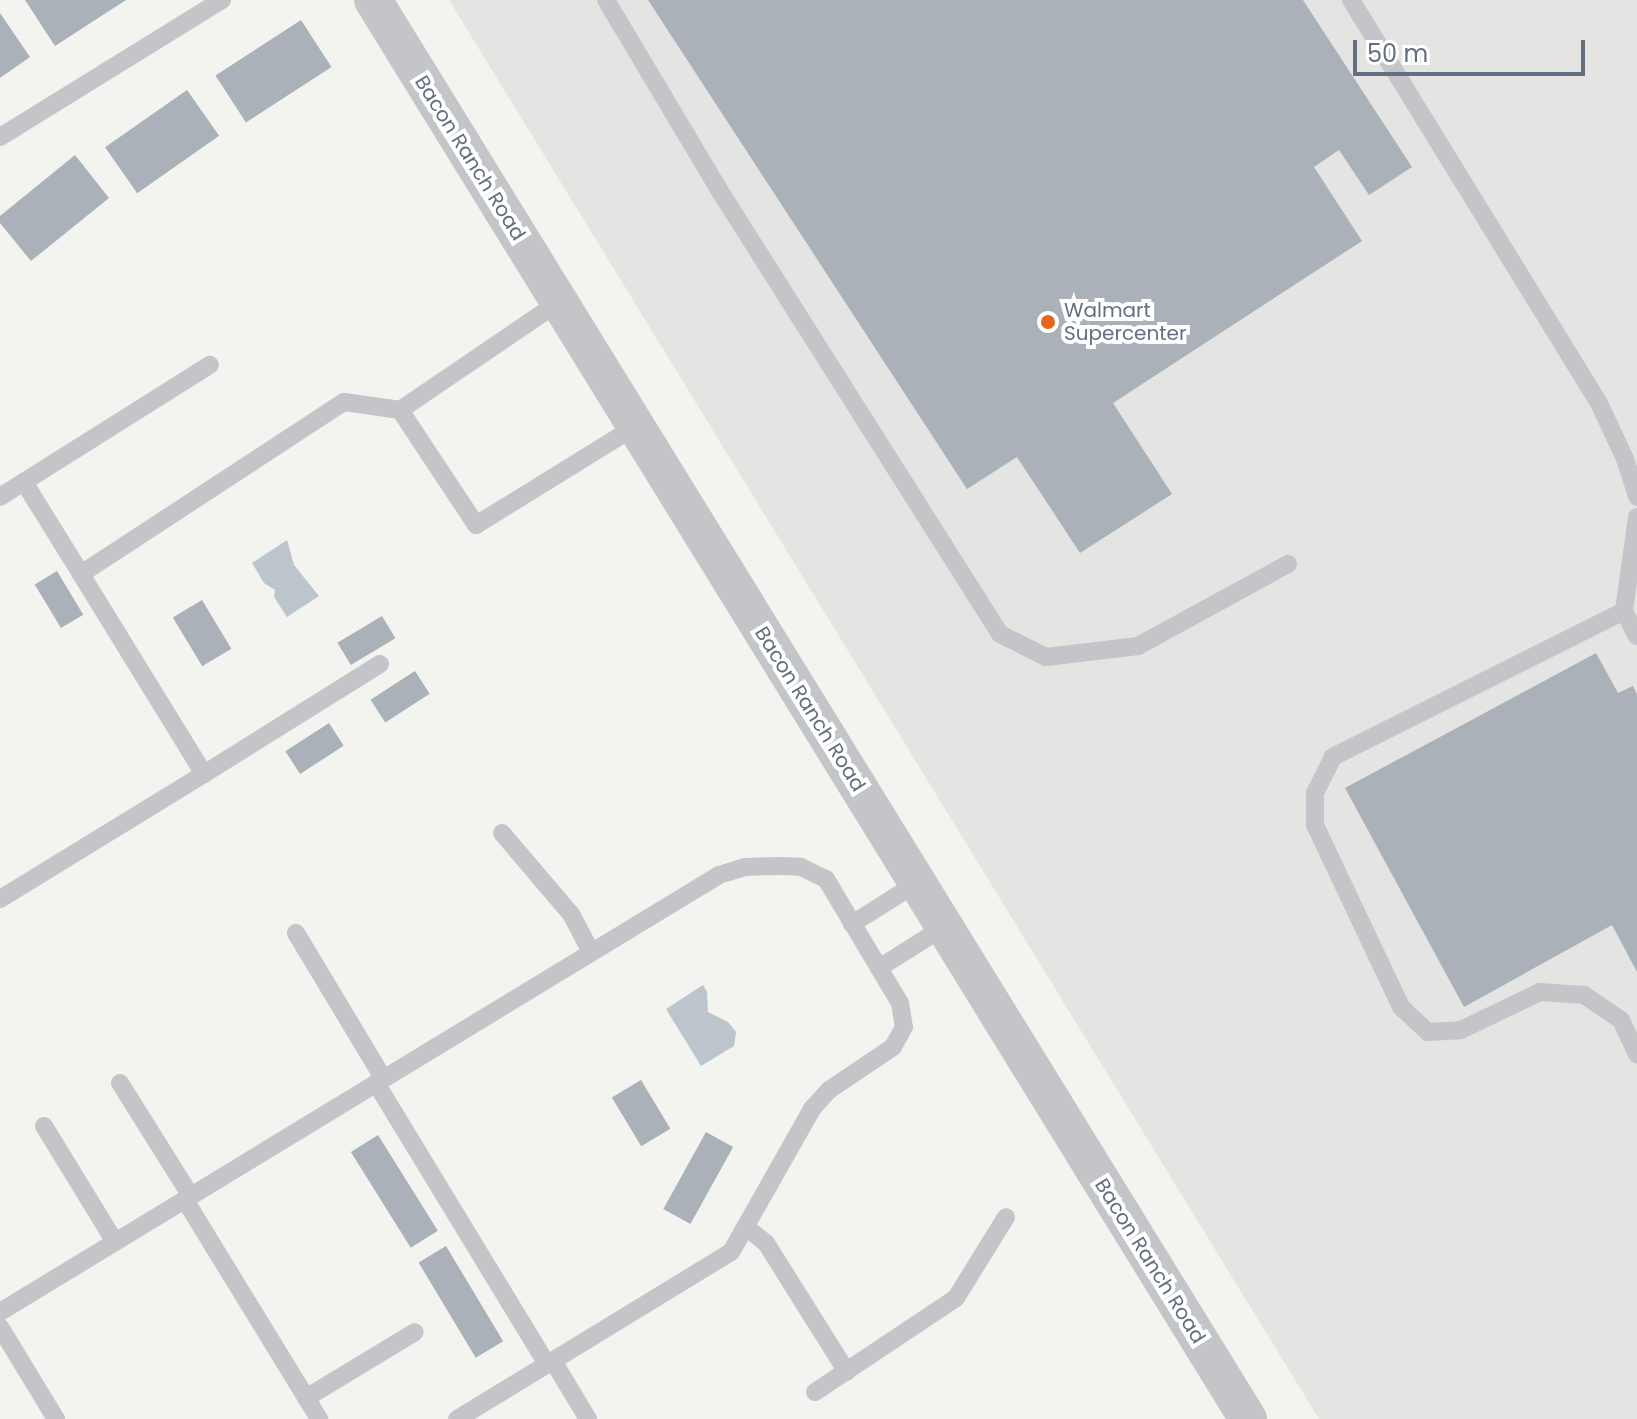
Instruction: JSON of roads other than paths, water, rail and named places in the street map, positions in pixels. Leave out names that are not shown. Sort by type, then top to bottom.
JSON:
[{"type":"street","name":"Bacon Ranch Road","points":[[373,0],[944,927],[1239,1416]]},
{"type":"lane","points":[[0,137],[222,0]]},
{"type":"lane","points":[[606,0],[731,209],[1000,634],[1046,657],[1138,646],[1288,564]]},
{"type":"lane","points":[[1351,0],[1599,403],[1625,459],[1637,497]]},
{"type":"lane","points":[[81,574],[344,402],[400,410],[559,302]]},
{"type":"lane","points":[[0,497],[210,365]]},
{"type":"lane","points":[[400,410],[476,525],[636,426]]},
{"type":"lane","points":[[24,482],[204,774]]},
{"type":"lane","points":[[1637,517],[1624,611],[1637,636]]},
{"type":"lane","points":[[1624,611],[1333,757],[1315,793],[1315,825],[1401,1007],[1428,1032],[1461,1030],[1540,992],[1584,995],[1621,1020],[1637,1054]]},
{"type":"lane","points":[[0,899],[380,664]]},
{"type":"lane","points":[[502,833],[571,914],[591,952]]},
{"type":"lane","points":[[0,1312],[719,875],[745,867],[801,867],[826,879],[900,1003],[904,1027],[893,1047],[829,1090],[812,1109],[731,1252],[457,1419]]},
{"type":"lane","points":[[852,924],[917,883]]},
{"type":"lane","points":[[879,968],[944,927]]},
{"type":"lane","points":[[296,933],[380,1080],[550,1362],[588,1419]]},
{"type":"lane","points":[[120,1083],[319,1419]]},
{"type":"lane","points":[[44,1126],[115,1242]]},
{"type":"lane","points":[[815,1392],[956,1298],[1006,1217]]},
{"type":"lane","points":[[746,1227],[766,1243],[847,1372]]},
{"type":"lane","points":[[0,1327],[56,1419]]},
{"type":"lane","points":[[306,1398],[415,1332]]},
{"type":"place","name":"Walmart Supercenter","points":[[1048,322]]}]
